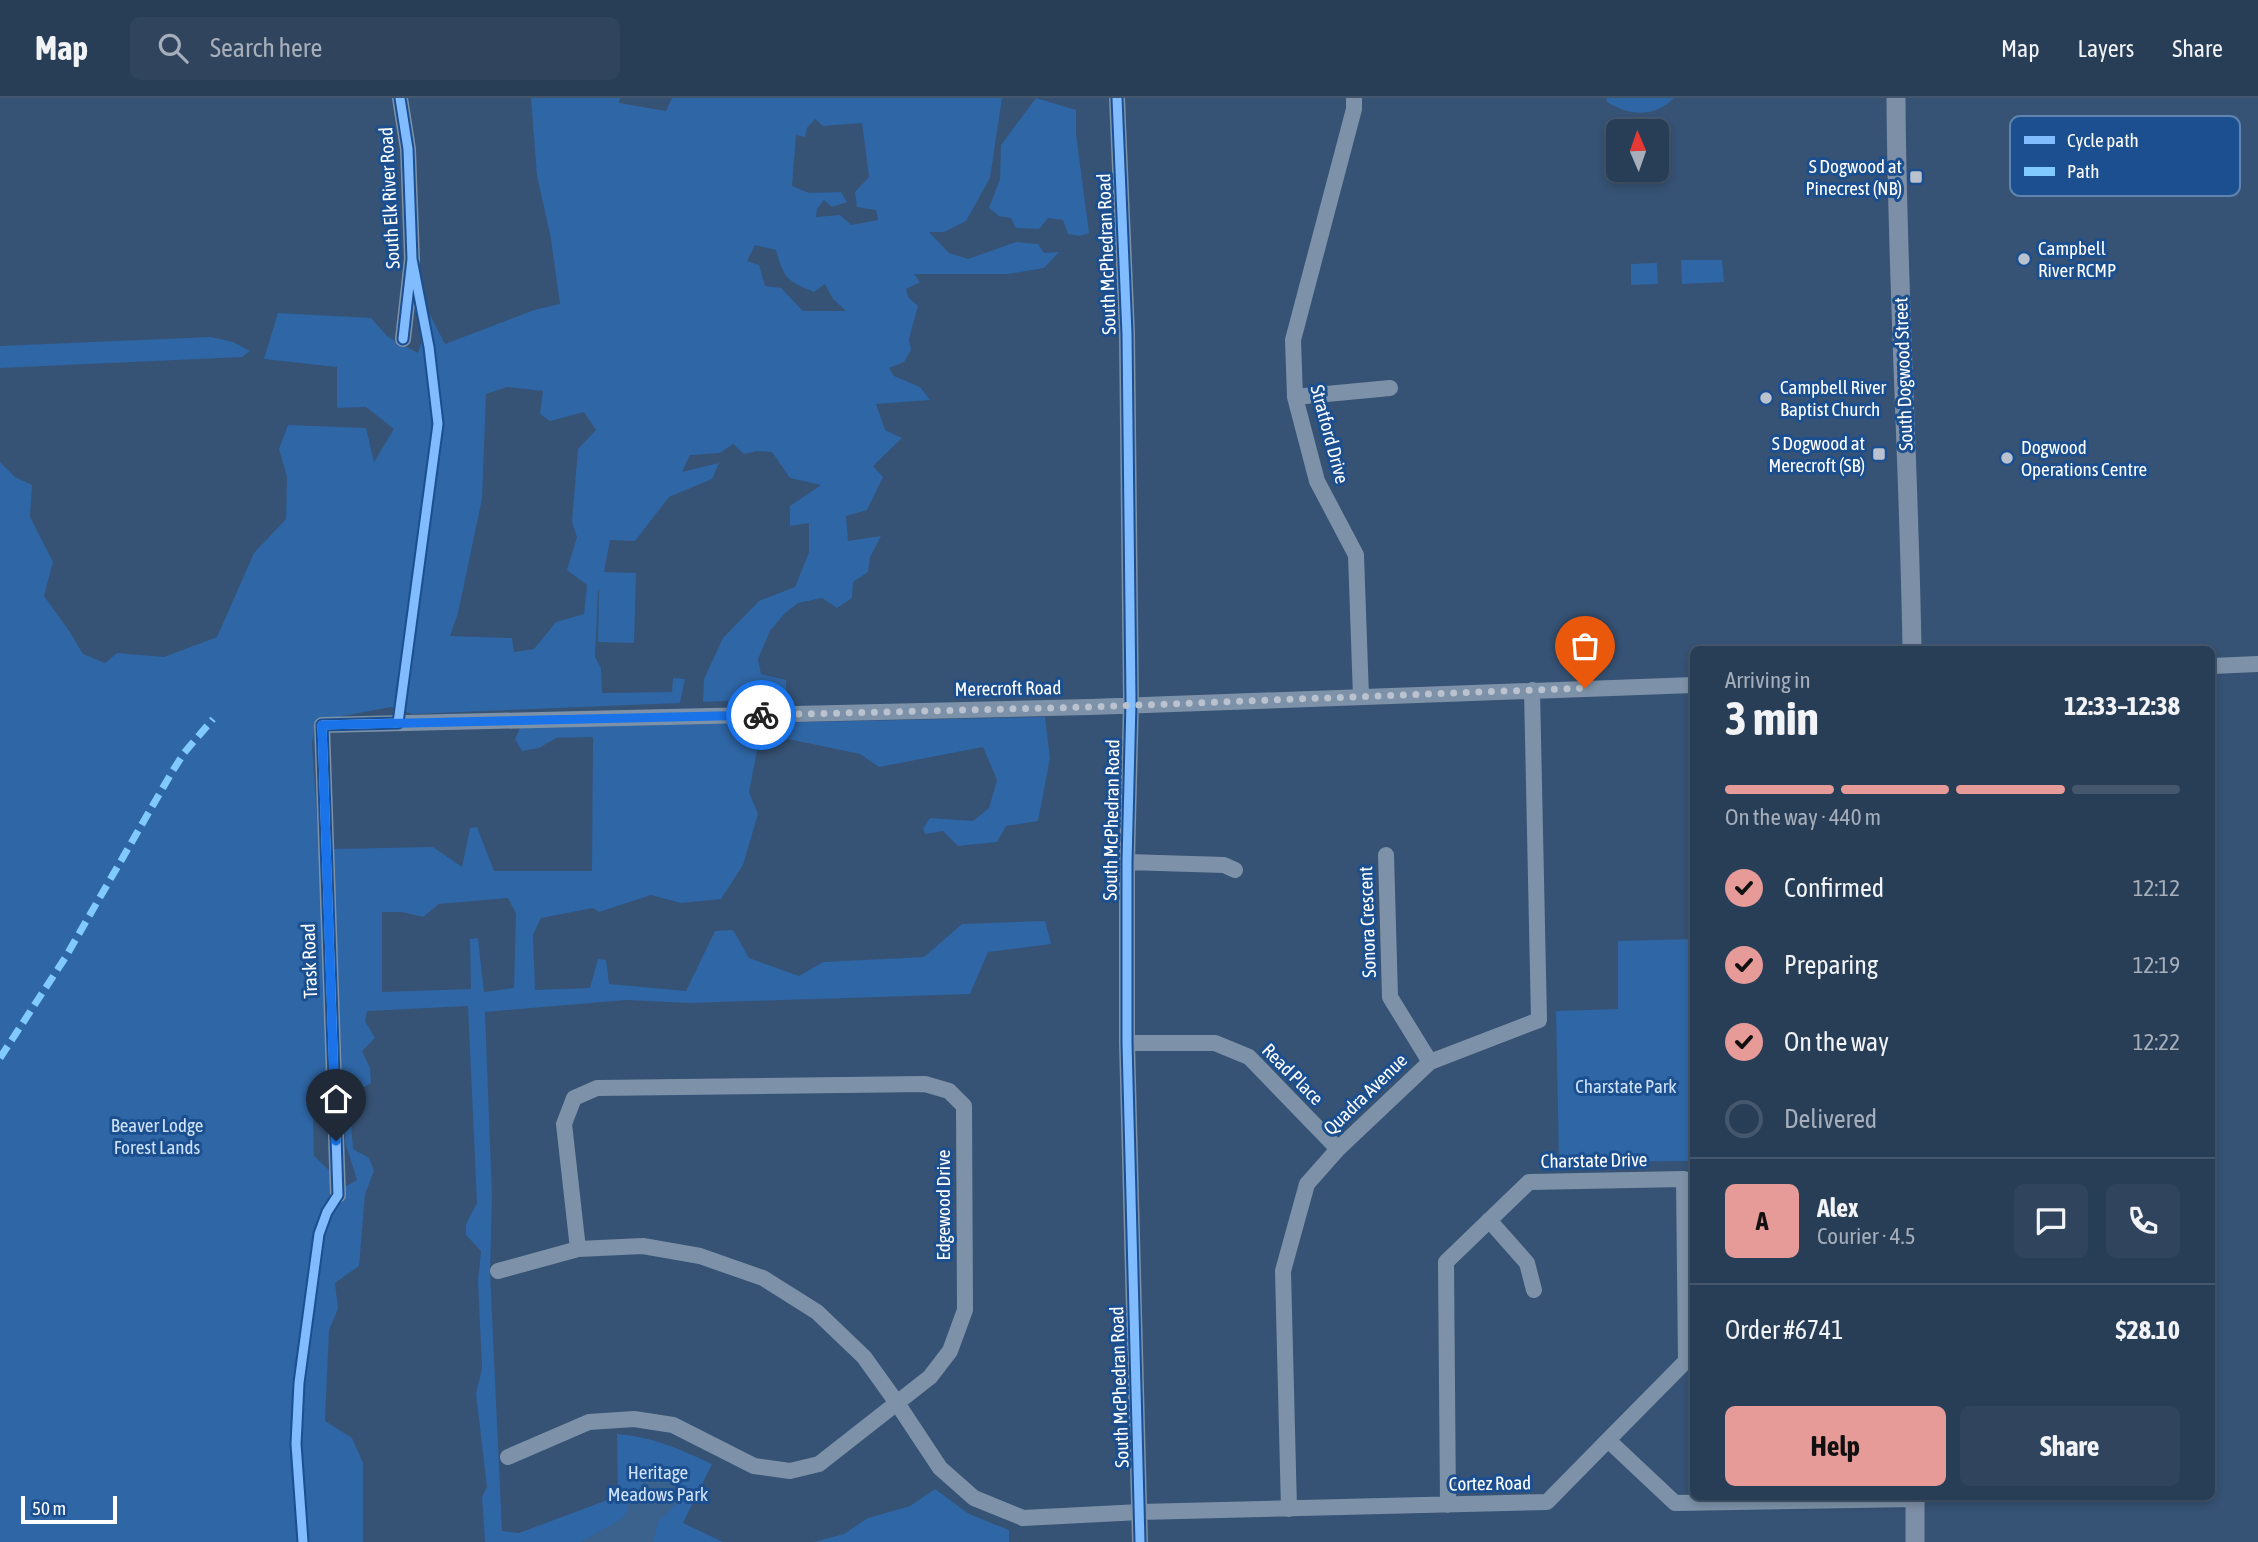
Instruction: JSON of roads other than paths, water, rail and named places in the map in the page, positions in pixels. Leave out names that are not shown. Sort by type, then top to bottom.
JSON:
[{"type":"main road","name":"South Dogwood Street","points":[[1896,98],[1901,347],[1910,533],[1912,646]]},
{"type":"main road","points":[[1915,1500],[1915,1542]]},
{"type":"street","name":"South Elk River Road","points":[[400,98],[408,149],[412,259],[404,339]]},
{"type":"street","name":"South McPhedran Road","points":[[1117,98],[1127,334],[1131,705],[1127,862],[1127,1043],[1140,1542]]},
{"type":"street","name":"Stratford Drive","points":[[1354,98],[1354,108],[1293,340],[1295,397],[1317,481],[1356,555],[1362,696]]},
{"type":"street","points":[[1295,397],[1390,388]]},
{"type":"street","points":[[2215,666],[2258,664]]},
{"type":"street","name":"Merecroft Road","points":[[322,725],[1131,705],[1690,684]]},
{"type":"street","name":"Quadra Avenue","points":[[1289,1509],[1283,1271],[1307,1184],[1338,1149],[1430,1062],[1539,1020],[1532,690]]},
{"type":"street","name":"Trask Road","points":[[322,725],[338,1195]]},
{"type":"street","name":"Sonora Crescent","points":[[1386,855],[1390,997],[1430,1062]]},
{"type":"street","points":[[1127,862],[1224,865],[1235,870]]},
{"type":"street","name":"Read Place","points":[[1127,1043],[1215,1042],[1249,1057],[1338,1149]]},
{"type":"street","name":"Edgewood Drive","points":[[508,1457],[589,1422],[634,1419],[673,1425],[754,1466],[790,1471],[819,1464],[930,1377],[950,1351],[965,1310],[964,1106],[949,1091],[925,1084],[597,1088],[574,1098],[564,1124],[578,1249]]},
{"type":"street","name":"Charstate Drive","points":[[1448,1505],[1446,1262],[1529,1182],[1684,1179],[1686,1361],[1608,1440]]},
{"type":"street","points":[[1489,1220],[1527,1264],[1534,1290]]},
{"type":"street","name":"Cortez Road","points":[[498,1271],[578,1249],[643,1246],[700,1256],[763,1278],[817,1312],[864,1357],[940,1468],[974,1498],[1023,1518],[1140,1512],[1547,1502],[1608,1440]]},
{"type":"street","points":[[1608,1440],[1675,1503],[1819,1500]]},
{"type":"place","name":"S Dogwood at Pinecrest (NB)","points":[[1916,177]]},
{"type":"place","name":"Campbell River RCMP","points":[[2024,259]]},
{"type":"place","name":"Campbell River Baptist Church","points":[[1766,398]]},
{"type":"place","name":"S Dogwood at Merecroft (SB)","points":[[1879,454]]},
{"type":"place","name":"Dogwood Operations Centre","points":[[2007,458]]},
{"type":"park label","name":"Charstate Park","points":[[1626,1086]]},
{"type":"park label","name":"Beaver Lodge Forest Lands","points":[[157,1136]]},
{"type":"park label","name":"Heritage Meadows Park","points":[[658,1483]]}]
